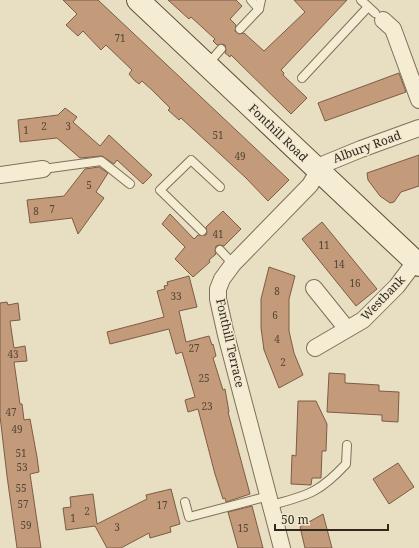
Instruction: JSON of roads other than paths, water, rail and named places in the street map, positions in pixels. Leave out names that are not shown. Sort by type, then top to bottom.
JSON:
[{"type":"street","name":"Fonthill Road","points":[[138,0],[214,57],[318,171],[417,264]]},
{"type":"street","points":[[379,17],[393,29],[419,100]]},
{"type":"street","name":"Albury Road","points":[[318,171],[322,165],[327,162],[419,128]]},
{"type":"street","points":[[0,175],[44,169]]},
{"type":"street","name":"Fonthill Terrace","points":[[282,548],[271,500],[218,300],[218,289],[232,264],[310,185],[318,171]]},
{"type":"street","name":"Westbank","points":[[315,348],[363,320],[417,264]]},
{"type":"street","points":[[314,288],[347,329]]},
{"type":"lane","points":[[250,0],[259,9]]},
{"type":"lane","points":[[240,29],[259,9],[261,0]]},
{"type":"lane","points":[[361,0],[379,17]]},
{"type":"lane","points":[[302,78],[368,7]]},
{"type":"lane","points":[[202,231],[160,190],[191,160],[220,187]]},
{"type":"lane","points":[[44,169],[101,161],[130,184]]},
{"type":"lane","points":[[220,250],[232,264]]},
{"type":"lane","points":[[185,502],[189,517],[271,500],[310,494],[322,488],[346,464],[347,445]]}]
